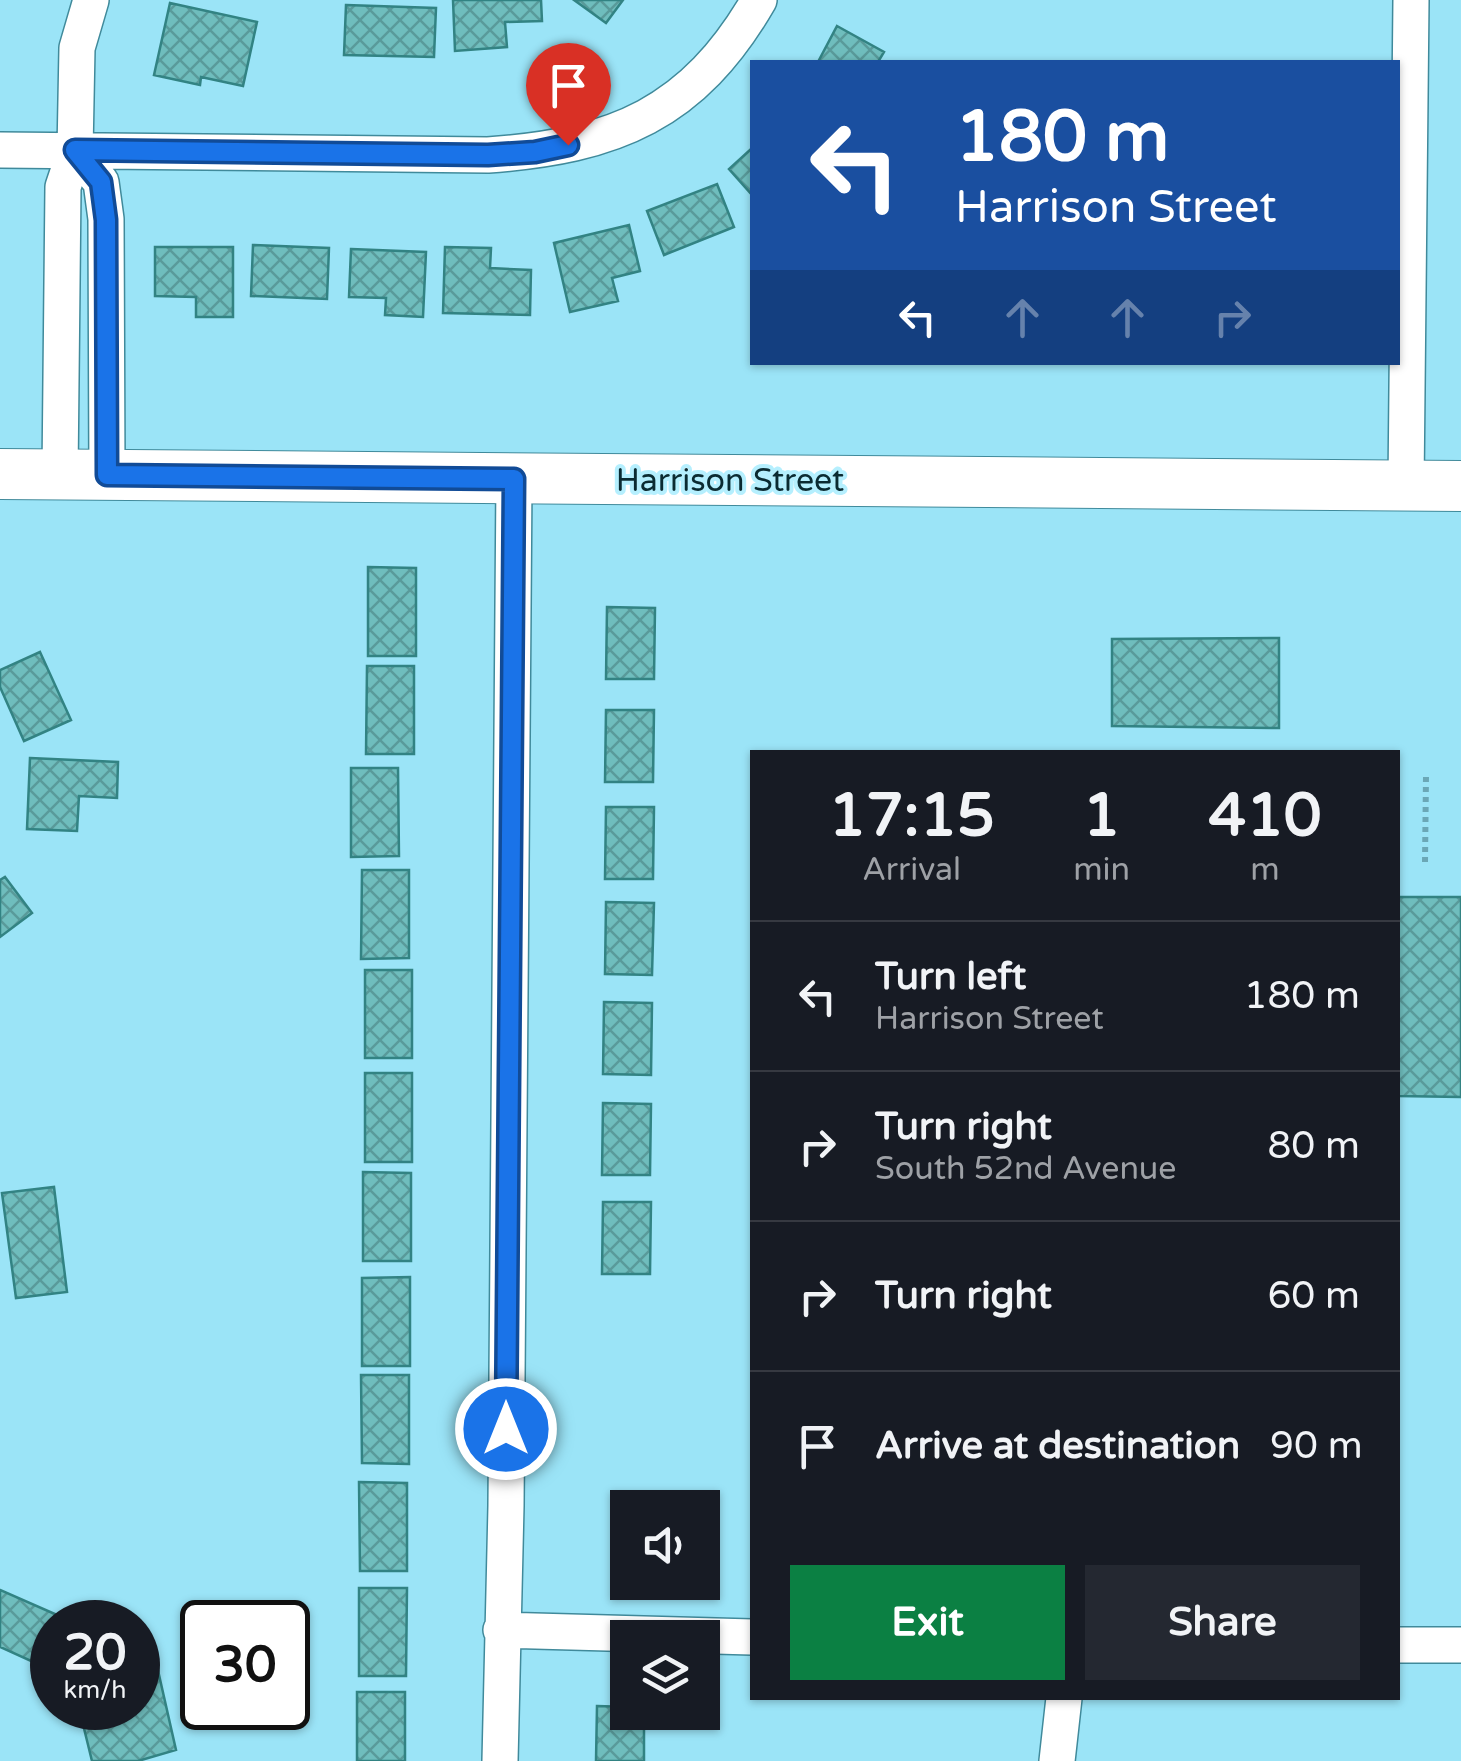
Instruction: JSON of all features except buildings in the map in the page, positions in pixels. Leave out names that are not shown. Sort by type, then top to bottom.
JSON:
[{"type":"main road","name":"Harrison Street","points":[[0,474],[1461,486]]},
{"type":"street","points":[[84,475],[106,220],[101,182],[75,150],[77,48],[91,0]]},
{"type":"street","points":[[0,150],[488,155],[535,152],[602,138],[642,122],[678,98],[706,74],[742,29],[758,0]]},
{"type":"street","points":[[1406,486],[1411,0]]},
{"type":"street","points":[[500,1761],[514,479]]},
{"type":"street","points":[[501,1630],[750,1637]]},
{"type":"street","points":[[1400,1645],[1461,1645]]},
{"type":"street","points":[[1057,1761],[1064,1700]]},
{"type":"path","points":[[1425,862],[1426,776]]},
{"type":"route","points":[[506,1429],[514,479],[107,475],[106,220],[101,182],[75,150],[488,155],[568,145]]}]
